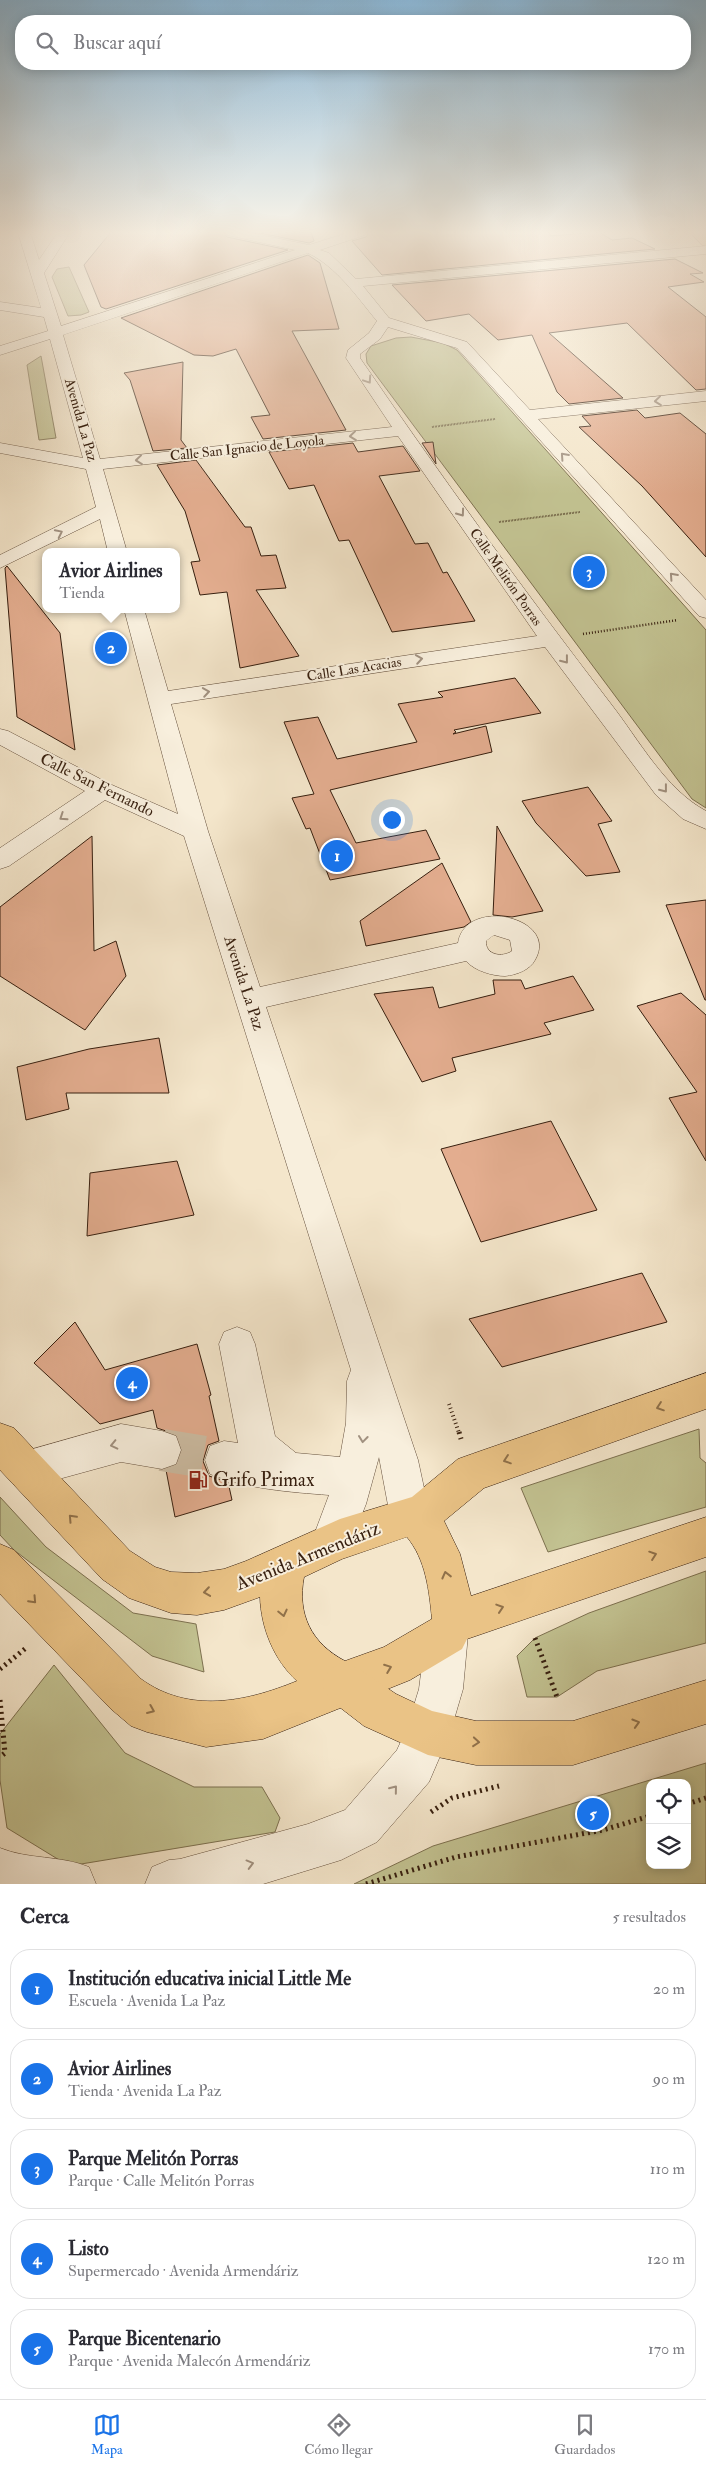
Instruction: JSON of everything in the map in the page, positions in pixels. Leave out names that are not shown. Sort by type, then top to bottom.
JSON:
[{"type":"main road","name":"Avenida Armendáriz","points":[[13,1455],[116,1564],[134,1580],[182,1595],[204,1593],[248,1583],[331,1543],[414,1517],[472,1472],[706,1391]]},
{"type":"main road","points":[[414,1517],[425,1526],[437,1548],[446,1573],[450,1628]]},
{"type":"main road","points":[[0,1564],[120,1688],[147,1710],[206,1726],[263,1716],[395,1665],[450,1628],[706,1537]]},
{"type":"main road","points":[[286,1566],[282,1578],[281,1604],[286,1628],[298,1650],[314,1668],[343,1684],[380,1710],[428,1733],[476,1742],[573,1742],[706,1702]]},
{"type":"street","name":"Avenida La Paz","points":[[50,320],[117,548]]},
{"type":"street","points":[[0,351],[95,320]]},
{"type":"street","points":[[384,321],[462,345],[468,350],[706,612]]},
{"type":"street","name":"Calle Melitón Porras","points":[[384,321],[375,336],[353,352],[353,358],[402,431],[550,640],[673,800],[706,822]]},
{"type":"street","points":[[367,343],[399,336],[439,338]]},
{"type":"street","points":[[527,415],[706,396]]},
{"type":"street","name":"Calle San Ignacio de Loyola","points":[[0,448],[94,465],[402,431]]},
{"type":"street","points":[[0,562],[106,509]]},
{"type":"street","name":"Avenida La Paz","points":[[135,613],[195,831],[364,1355]]},
{"type":"street","name":"Calle Las Acacias","points":[[158,699],[550,640]]},
{"type":"street","name":"Calle San Fernando","points":[[0,736],[103,790],[195,831]]},
{"type":"street","points":[[0,860],[103,790]]},
{"type":"street","points":[[249,1000],[472,950]]},
{"type":"street","points":[[238,1344],[258,1447],[288,1472]]},
{"type":"street","points":[[331,1543],[355,1478],[364,1429],[366,1391],[364,1355]]},
{"type":"street","points":[[364,1355],[399,1460],[414,1517]]},
{"type":"street","points":[[13,1455],[121,1443],[162,1450]]},
{"type":"street","points":[[224,1460],[288,1472],[355,1478]]},
{"type":"street","points":[[169,1884],[180,1883],[308,1848],[341,1837],[362,1826],[413,1766],[428,1733],[441,1689],[450,1628]]},
{"type":"street","points":[[0,1872],[10,1878],[72,1884]]},
{"type":"path","points":[[428,428],[495,419]]},
{"type":"path","points":[[499,522],[586,511]]},
{"type":"path","points":[[581,635],[682,620]]},
{"type":"path","points":[[534,1638],[557,1697]]},
{"type":"path","points":[[0,1700],[5,1753],[0,1757]]},
{"type":"path","points":[[422,1817],[452,1798],[508,1784]]},
{"type":"path","points":[[691,1803],[706,1798]]},
{"type":"path","points":[[366,1884],[456,1857],[603,1830],[646,1817]]},
{"type":"green space","points":[[411,337],[443,343],[457,350],[706,630],[706,808],[692,799],[367,363],[366,354],[371,346],[396,338]]},
{"type":"green space","points":[[41,356],[56,438],[39,440],[27,365]]},
{"type":"green space","points":[[699,1429],[700,1458],[706,1463],[706,1507],[548,1552],[521,1488]]},
{"type":"green space","points":[[0,1497],[46,1547],[133,1613],[196,1624],[204,1672],[152,1656],[14,1550],[0,1535]]},
{"type":"green space","points":[[706,1571],[706,1643],[597,1671],[557,1697],[527,1697],[517,1656],[535,1638],[589,1613]]},
{"type":"green space","points":[[54,1665],[125,1753],[194,1787],[262,1787],[280,1818],[275,1832],[69,1866],[7,1828],[0,1780],[0,1734]]},
{"type":"green space","points":[[706,1763],[706,1884],[354,1884],[433,1846],[646,1781],[646,1869],[691,1869],[691,1779],[653,1779]]},
{"type":"building","points":[[125,320],[336,320],[339,329],[292,331],[346,430],[263,439],[251,417],[270,415],[236,349],[213,356],[194,355]]},
{"type":"building","points":[[476,320],[706,320],[706,389],[696,390],[627,323],[549,333],[623,398],[569,404],[557,392],[532,335],[498,340]]},
{"type":"building","points":[[183,362],[181,440],[187,448],[153,451],[130,380],[124,373]]},
{"type":"building","points":[[637,410],[645,418],[680,413],[706,434],[706,557],[642,486],[579,427],[591,426],[582,416]]},
{"type":"building","points":[[433,442],[436,464],[422,443]]},
{"type":"building","points":[[353,443],[358,452],[403,446],[420,471],[379,476],[415,544],[428,543],[443,573],[447,572],[475,621],[392,632],[349,540],[339,541],[314,485],[289,489],[269,452]]},
{"type":"building","points":[[196,460],[245,527],[251,527],[261,556],[276,555],[286,588],[256,590],[299,656],[240,668],[227,592],[200,595],[191,562],[200,561],[185,511],[157,465]]},
{"type":"building","points":[[7,566],[42,610],[42,613],[44,613],[60,633],[75,750],[17,717],[5,568]]},
{"type":"building","points":[[515,678],[541,713],[454,730],[456,732],[453,734],[486,726],[492,752],[330,790],[356,843],[426,830],[440,859],[330,880],[310,828],[306,829],[292,798],[314,794],[284,722],[318,717],[337,759],[417,742],[398,704],[443,697],[438,692]]},
{"type":"building","points":[[588,787],[612,821],[598,824],[620,872],[586,876],[536,823],[522,801]]},
{"type":"building","points":[[497,826],[543,911],[512,917],[493,915]]},
{"type":"building","points":[[92,836],[94,951],[116,941],[126,976],[85,1030],[0,976],[0,907]]},
{"type":"building","points":[[442,863],[471,922],[464,927],[366,946],[360,921]]},
{"type":"building","points":[[706,900],[706,1000],[705,1000],[666,905]]},
{"type":"building","points":[[573,976],[594,1010],[544,1023],[551,1034],[452,1058],[456,1071],[422,1082],[374,994],[433,987],[439,1008],[495,994],[493,980],[521,980],[525,989]]},
{"type":"building","points":[[681,993],[706,1015],[706,1161],[669,1098],[697,1092],[637,1006]]},
{"type":"building","points":[[159,1038],[169,1093],[66,1093],[69,1109],[26,1120],[17,1067],[89,1049]]},
{"type":"building","points":[[551,1121],[597,1210],[481,1242],[441,1149]]},
{"type":"building","points":[[177,1161],[194,1215],[87,1236],[90,1173]]},
{"type":"building","points":[[642,1273],[667,1322],[502,1367],[469,1319]]},
{"type":"building","points":[[75,1322],[105,1370],[197,1344],[211,1395],[209,1396],[219,1441],[208,1445],[203,1461],[209,1476],[228,1482],[232,1500],[175,1517],[166,1470],[178,1465],[183,1451],[178,1435],[157,1428],[153,1410],[100,1424],[34,1363]]},
{"type":"tunnel","points":[[162,1450],[224,1460]]},
{"type":"place","name":"Parque Melitón Porras","points":[[589,572]]},
{"type":"place","name":"Avior Airlines","points":[[111,648]]},
{"type":"place","name":"Institución educativa inicial Little Me","points":[[337,856]]},
{"type":"place","name":"Listo","points":[[132,1383]]},
{"type":"place","name":"Grifo Primax","points":[[198,1480]]},
{"type":"place","name":"Parque Bicentenario","points":[[593,1814]]}]
